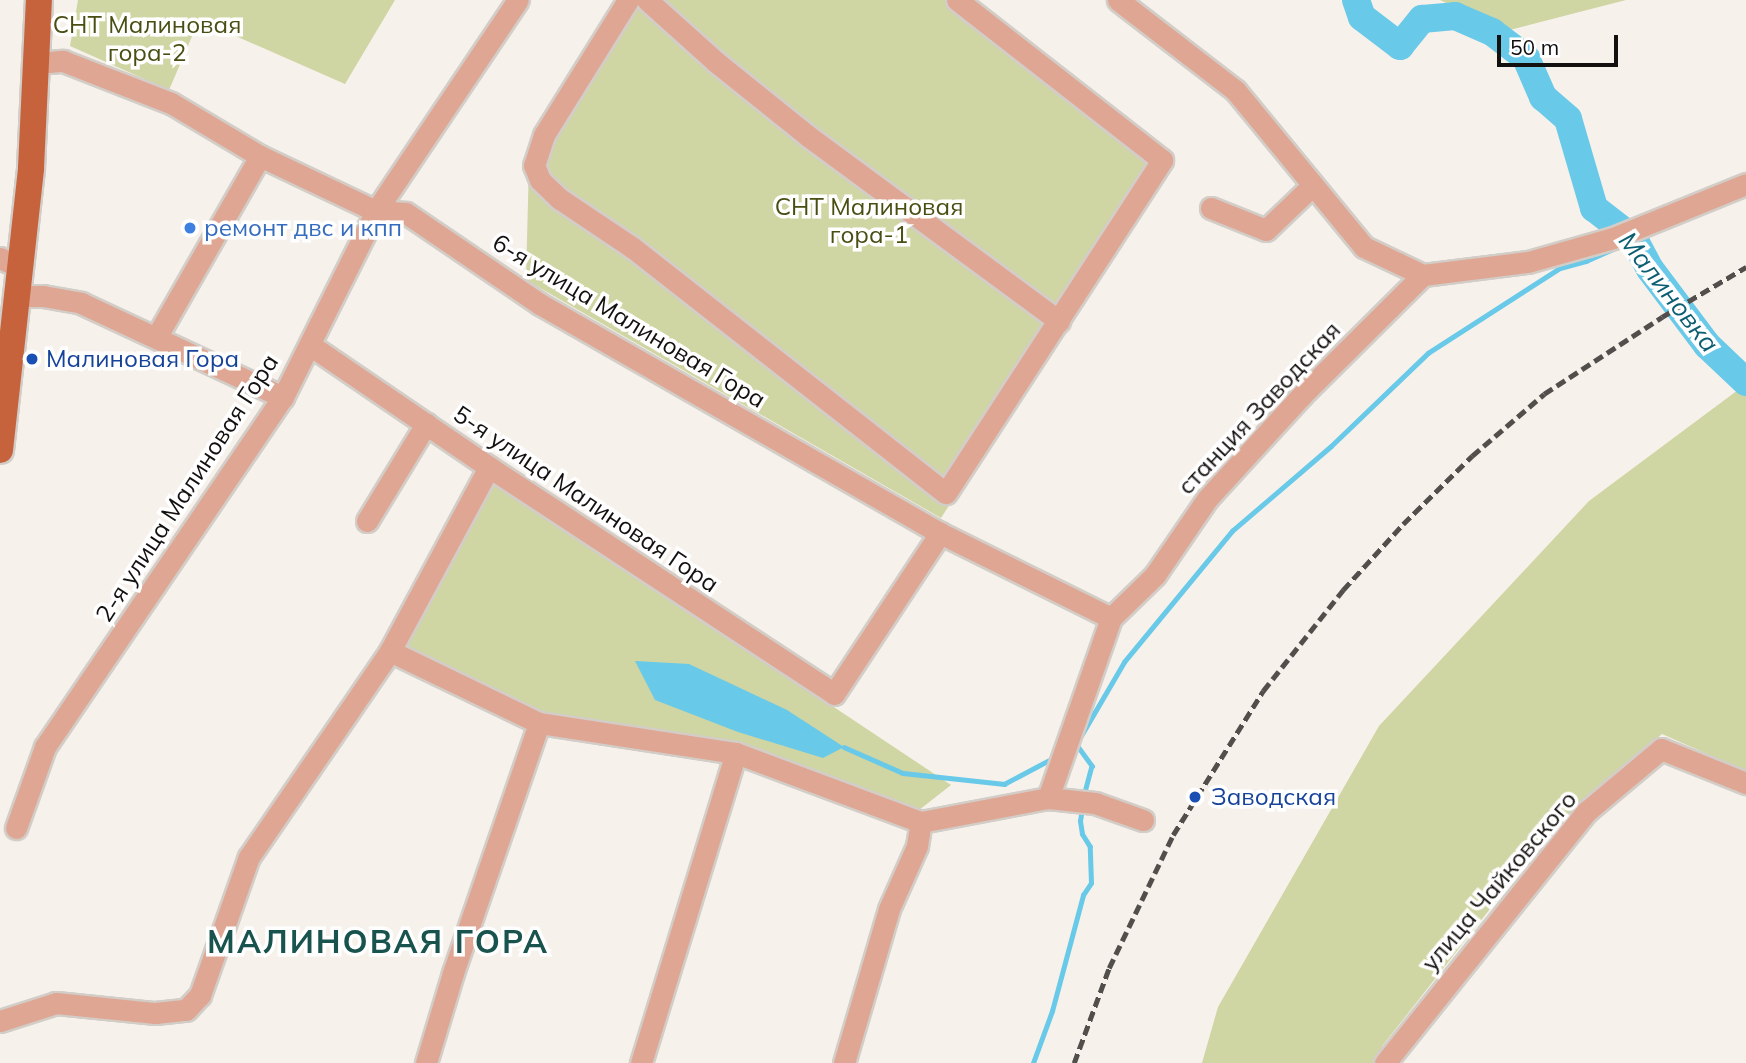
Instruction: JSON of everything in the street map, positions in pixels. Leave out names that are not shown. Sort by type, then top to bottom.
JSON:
[{"type":"main road","points":[[0,450],[18,296],[11,263],[38,62],[39,0]]},
{"type":"street","name":"2-я улица Малиновая Гора","points":[[16,828],[45,747],[283,397],[376,211],[518,0]]},
{"type":"street","points":[[628,0],[544,135],[534,165],[540,180],[560,199],[633,248],[946,493],[1162,160],[957,0]]},
{"type":"street","points":[[647,0],[716,62],[799,128],[1059,321]]},
{"type":"street","points":[[1118,0],[1235,90],[1364,247],[1423,275],[1528,262],[1613,238],[1707,197],[1746,184]]},
{"type":"street","name":"6-я улица Малиновая Гора","points":[[38,62],[63,61],[171,103],[184,114],[260,156],[376,211],[405,213],[540,304],[940,533],[1111,618]]},
{"type":"street","points":[[157,336],[260,156]]},
{"type":"street","points":[[1211,208],[1266,230],[1313,185]]},
{"type":"street","name":"станция Заводская","points":[[1048,798],[1111,618],[1155,575],[1207,499],[1276,423],[1423,275]]},
{"type":"street","points":[[18,296],[43,296],[81,303],[157,336],[283,397]]},
{"type":"street","name":"5-я улица Малиновая Гора","points":[[310,345],[489,467],[834,694],[940,533]]},
{"type":"street","points":[[367,521],[426,424]]},
{"type":"street","points":[[0,1021],[56,1003],[155,1013],[186,1010],[200,995],[249,857],[390,651],[489,467]]},
{"type":"street","points":[[390,651],[540,723],[736,753],[921,822],[1048,798],[1095,803],[1143,820]]},
{"type":"street","points":[[426,1063],[453,973],[540,723]]},
{"type":"street","name":"улица Чайковского","points":[[1385,1063],[1586,812],[1661,749],[1746,783]]},
{"type":"street","points":[[641,1063],[736,753]]},
{"type":"street","points":[[844,1063],[889,909],[917,846],[921,822]]},
{"type":"green space","name":"СНТ Малиновая гора-2","points":[[78,0],[395,0],[345,84],[199,20],[169,90],[70,46]]},
{"type":"green space","name":"СНТ Малиновая гора-1","points":[[619,0],[969,0],[1171,159],[941,518],[526,280],[529,162]]},
{"type":"green space","points":[[1440,0],[1626,0],[1506,31]]},
{"type":"green space","points":[[1746,384],[1746,771],[1662,734],[1587,799],[1534,853],[1383,1045],[1373,1063],[1202,1063],[1218,1007],[1379,726],[1589,501]]},
{"type":"green space","points":[[490,478],[951,785],[914,814],[738,747],[546,715],[405,646]]},
{"type":"water","points":[[635,661],[689,664],[787,710],[844,747],[823,758],[738,732],[655,700]]},
{"type":"waterway","name":"Малиновка","points":[[1356,0],[1362,17],[1400,46],[1422,19],[1455,16],[1492,32],[1526,58],[1543,97],[1568,119],[1594,208],[1634,239],[1650,269],[1707,345],[1746,382]]},
{"type":"waterway","points":[[1075,746],[1124,662],[1232,531],[1331,446],[1428,353],[1560,268],[1586,261],[1617,247]]},
{"type":"waterway","points":[[1077,745],[1092,766],[1084,795]]},
{"type":"waterway","points":[[844,747],[903,773],[1004,784],[1055,757]]},
{"type":"waterway","points":[[1033,1063],[1052,1011],[1083,895],[1091,883],[1090,847],[1082,834],[1080,821],[1082,808]]},
{"type":"railway","points":[[1074,1063],[1109,968],[1173,835],[1263,691],[1343,590],[1403,524],[1472,456],[1544,394],[1662,317],[1746,267]]},
{"type":"place","name":"ремонт двс и кпп","points":[[190,228]]},
{"type":"place","name":"Малиновая Гора","points":[[32,359]]},
{"type":"place","name":"Заводская","points":[[1195,797]]},
{"type":"district","name":"МАЛИНОВАЯ ГОРА","points":[[378,941]]}]
